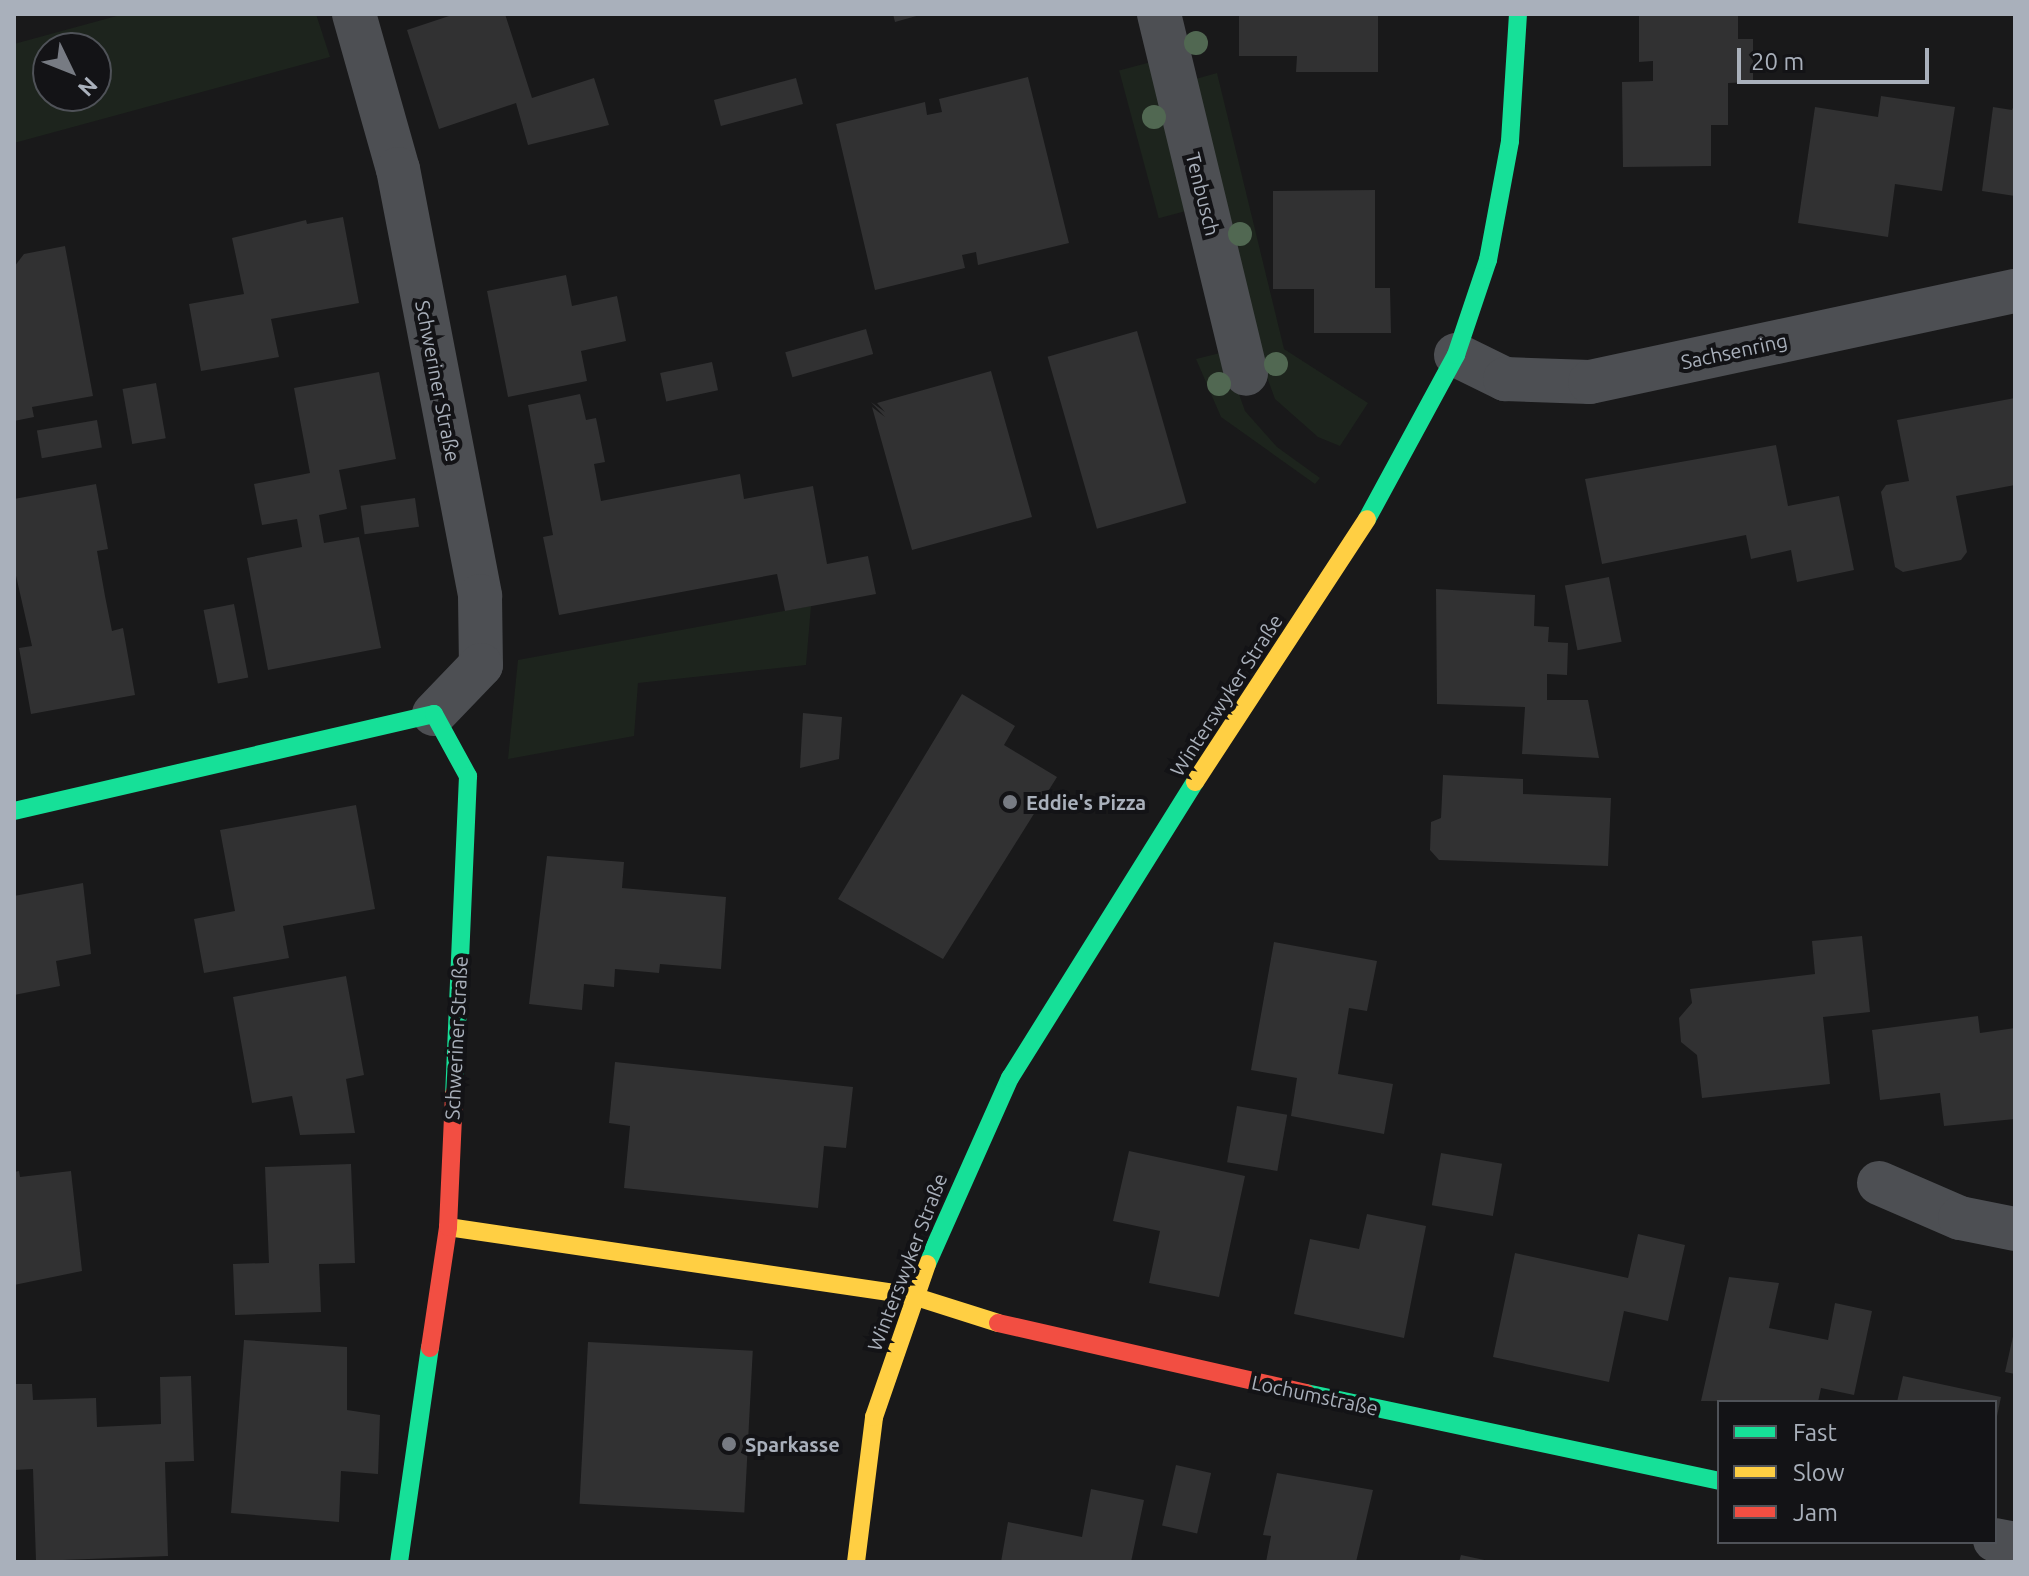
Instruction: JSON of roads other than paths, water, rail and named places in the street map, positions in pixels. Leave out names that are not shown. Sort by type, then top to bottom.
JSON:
[{"type":"street","name":"Tenbusch","points":[[1159,14],[1246,374]]},
{"type":"street","name":"Winterswyker Straße","points":[[856,1562],[874,1417],[913,1296],[1010,1078],[1086,950],[1379,500],[1456,355],[1488,260],[1507,156],[1518,14]]},
{"type":"street","name":"Schweriner Straße","points":[[357,24],[398,169],[480,596],[481,665],[434,714],[468,776],[448,1227],[399,1562]]},
{"type":"street","name":"Sachsenring","points":[[1456,355],[1505,379],[1590,382],[2015,291]]},
{"type":"street","points":[[14,811],[434,714]]},
{"type":"street","points":[[1879,1183],[1960,1218],[2015,1229]]},
{"type":"street","points":[[448,1227],[913,1296]]},
{"type":"street","name":"Lochumstraße","points":[[913,1296],[999,1323],[1180,1366],[1717,1481]]},
{"type":"place","name":"Eddie's Pizza","points":[[1010,802]]},
{"type":"place","name":"Sparkasse","points":[[729,1444]]}]
